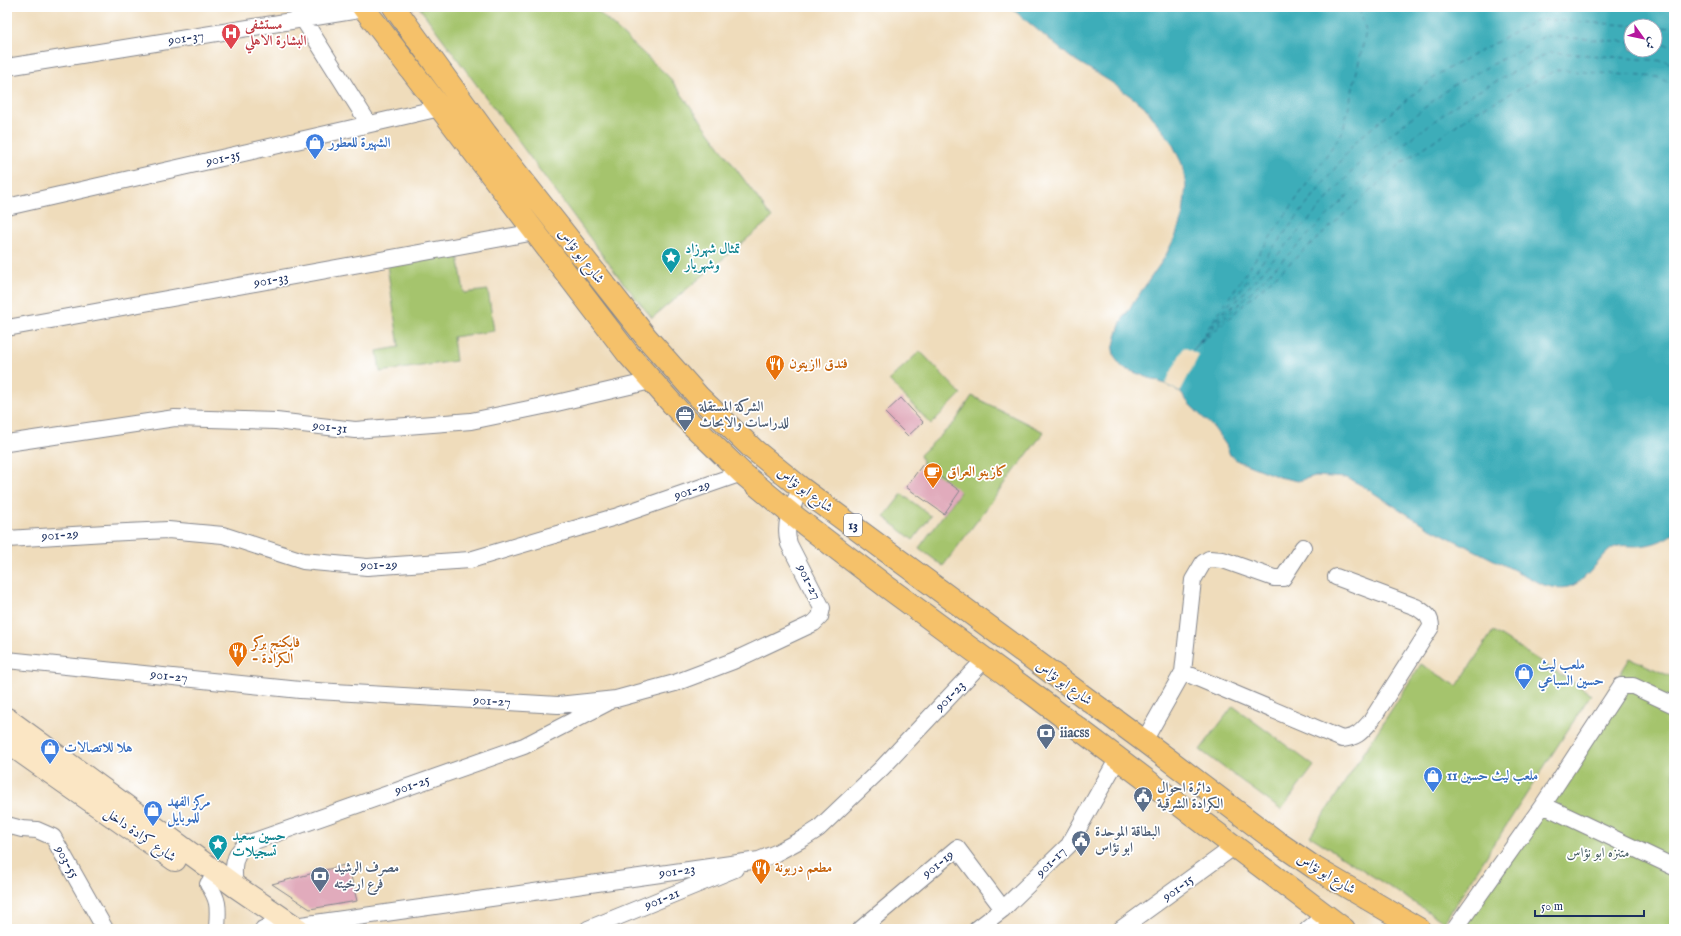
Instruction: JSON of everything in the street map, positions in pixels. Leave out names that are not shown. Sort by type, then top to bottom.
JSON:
[{"type":"main road","name":"شارع ابو نؤاس","points":[[394,7],[486,134],[646,337],[699,397],[753,449],[801,488],[1144,741],[1290,851],[1419,929]]},
{"type":"main road","name":"شارع ابو نؤاس","points":[[364,8],[607,327],[651,381],[684,417],[742,473],[790,513],[1344,929]]},
{"type":"main road","name":"شارع كرادة داخل","points":[[7,719],[235,886],[296,928]]},
{"type":"main road","name":"شارع كرادة داخل","points":[[7,742],[268,928]]},
{"type":"street","name":"901-37","points":[[7,67],[364,8]]},
{"type":"street","points":[[303,19],[369,124]]},
{"type":"street","name":"901-35","points":[[7,207],[440,108]]},
{"type":"street","name":"901-33","points":[[7,328],[535,232]]},
{"type":"street","name":"901-31","points":[[7,443],[175,418],[276,421],[355,430],[472,421],[548,406],[651,381]]},
{"type":"street","name":"901-29","points":[[7,539],[106,532],[168,530],[223,535],[303,561],[367,568],[470,560],[615,517],[742,473]]},
{"type":"street","name":"901-27","points":[[7,660],[300,690],[558,705],[616,699],[675,683],[733,661],[814,623],[820,617],[822,608],[789,544],[786,533],[790,513],[801,488]]},
{"type":"street","points":[[1144,741],[1182,672],[1193,580],[1203,563],[1210,559],[1223,560],[1274,578],[1283,578],[1302,547]]},
{"type":"street","points":[[1182,672],[1342,739],[1359,734],[1371,721],[1431,627],[1431,619],[1427,614],[1416,607],[1336,577]]},
{"type":"street","name":"901-23","points":[[296,928],[759,860],[776,854],[818,829],[882,768],[985,659]]},
{"type":"street","points":[[1455,929],[1543,805],[1621,686],[1633,686],[1674,706]]},
{"type":"street","name":"901-25","points":[[235,886],[234,864],[236,855],[246,844],[524,746],[616,699]]},
{"type":"street","name":"901-17","points":[[977,929],[1003,909],[1069,845],[1118,758]]},
{"type":"street","points":[[1543,805],[1674,867]]},
{"type":"street","name":"903-55","points":[[7,825],[22,829],[38,830],[53,836],[105,929]]},
{"type":"street","name":"901-15","points":[[1121,929],[1235,846]]},
{"type":"street","name":"901-19","points":[[861,929],[957,848],[1003,909]]},
{"type":"street","name":"901-21","points":[[588,929],[759,860]]},
{"type":"street","points":[[208,884],[216,896],[218,904],[217,929]]},
{"type":"street","points":[[1308,929],[1326,916]]},
{"type":"green space","points":[[419,7],[593,7],[669,77],[772,218],[652,318],[618,276]]},
{"type":"green space","points":[[458,254],[464,293],[488,290],[494,331],[453,337],[456,361],[380,372],[377,351],[399,347],[387,265]]},
{"type":"green space","points":[[920,351],[961,394],[931,424],[889,380]]},
{"type":"green space","points":[[972,396],[1044,432],[943,566],[919,548],[960,492],[923,464],[920,455],[955,422]]},
{"type":"green space","points":[[902,494],[931,516],[913,540],[884,517]]},
{"type":"green space","points":[[1493,631],[1591,694],[1444,922],[1310,836],[1421,664],[1457,686]]},
{"type":"green space","name":"متنزه ابو نؤاس","points":[[1630,658],[1674,678],[1674,929],[1469,929],[1464,927]]},
{"type":"green space","points":[[1233,706],[1314,766],[1281,810],[1200,750]]},
{"type":"water","points":[[1010,7],[1674,7],[1674,533],[1665,539],[1650,544],[1640,546],[1622,546],[1611,549],[1583,579],[1577,583],[1563,588],[1554,587],[1544,585],[1426,526],[1361,485],[1347,478],[1315,476],[1298,481],[1279,477],[1238,461],[1230,455],[1226,445],[1214,428],[1190,405],[1180,392],[1165,384],[1123,368],[1115,358],[1113,350],[1121,322],[1165,257],[1176,235],[1183,214],[1186,186],[1182,164],[1172,143],[1144,106],[1111,82],[1070,57]]},
{"type":"pier","points":[[1184,347],[1199,355],[1180,392],[1165,384]]},
{"type":"building","points":[[901,398],[923,422],[908,436],[885,413]]},
{"type":"building","points":[[923,464],[960,491],[944,514],[906,487]]},
{"type":"building","name":"مصرف الرشيد فرع ارخيته","points":[[348,864],[357,901],[310,909],[272,884]]},
{"type":"ferry route","points":[[1198,343],[1343,131],[1366,32],[1359,7]]},
{"type":"ferry route","points":[[1195,348],[1357,140],[1440,73],[1539,19],[1623,25]]},
{"type":"ferry route","points":[[1663,27],[1674,28]]},
{"type":"ferry route","points":[[1200,342],[1372,149],[1452,86],[1545,36],[1623,41]]},
{"type":"ferry route","points":[[1663,45],[1674,46]]},
{"type":"ferry route","points":[[1192,351],[1386,157],[1464,99],[1550,52],[1665,61],[1674,65]]},
{"type":"ferry route","points":[[1201,343],[1399,165],[1475,112],[1556,70],[1657,77],[1674,85]]},
{"type":"place","name":"مستشفى البشارة الاهلي","points":[[231,50]]},
{"type":"place","name":"الشهيرة للعطور","points":[[315,160]]},
{"type":"place","name":"تمثال شهرزاد وشهريار","points":[[671,274]]},
{"type":"place","name":"فندق اازيتون","points":[[775,381]]},
{"type":"place","name":"الشركة المستقلة للدراسات والابحاث","points":[[685,432]]},
{"type":"place","name":"كازينو العراق","points":[[933,489]]},
{"type":"place","name":"فايكنج بركر - الكرادة","points":[[238,668]]},
{"type":"place","name":"ملعب ليث حسين السباعي","points":[[1524,690]]},
{"type":"place","name":"iiacss","points":[[1046,750]]},
{"type":"place","name":"هلا للاتصالات","points":[[50,765]]},
{"type":"place","name":"ملعب ليث حسين 11","points":[[1433,793]]},
{"type":"place","name":"دائرة احوال الكرادة الشرقية","points":[[1143,813]]},
{"type":"place","name":"مركز الفهد للموبايل","points":[[153,827]]},
{"type":"place","name":"البطاقة الموحدة ابو نؤاس","points":[[1081,857]]},
{"type":"place","name":"حسين سعيد تسجيلات","points":[[218,861]]},
{"type":"place","name":"مطعم دربونة","points":[[761,885]]},
{"type":"place","name":"مصرف الرشيد فرع ارخيته","points":[[320,893]]}]
